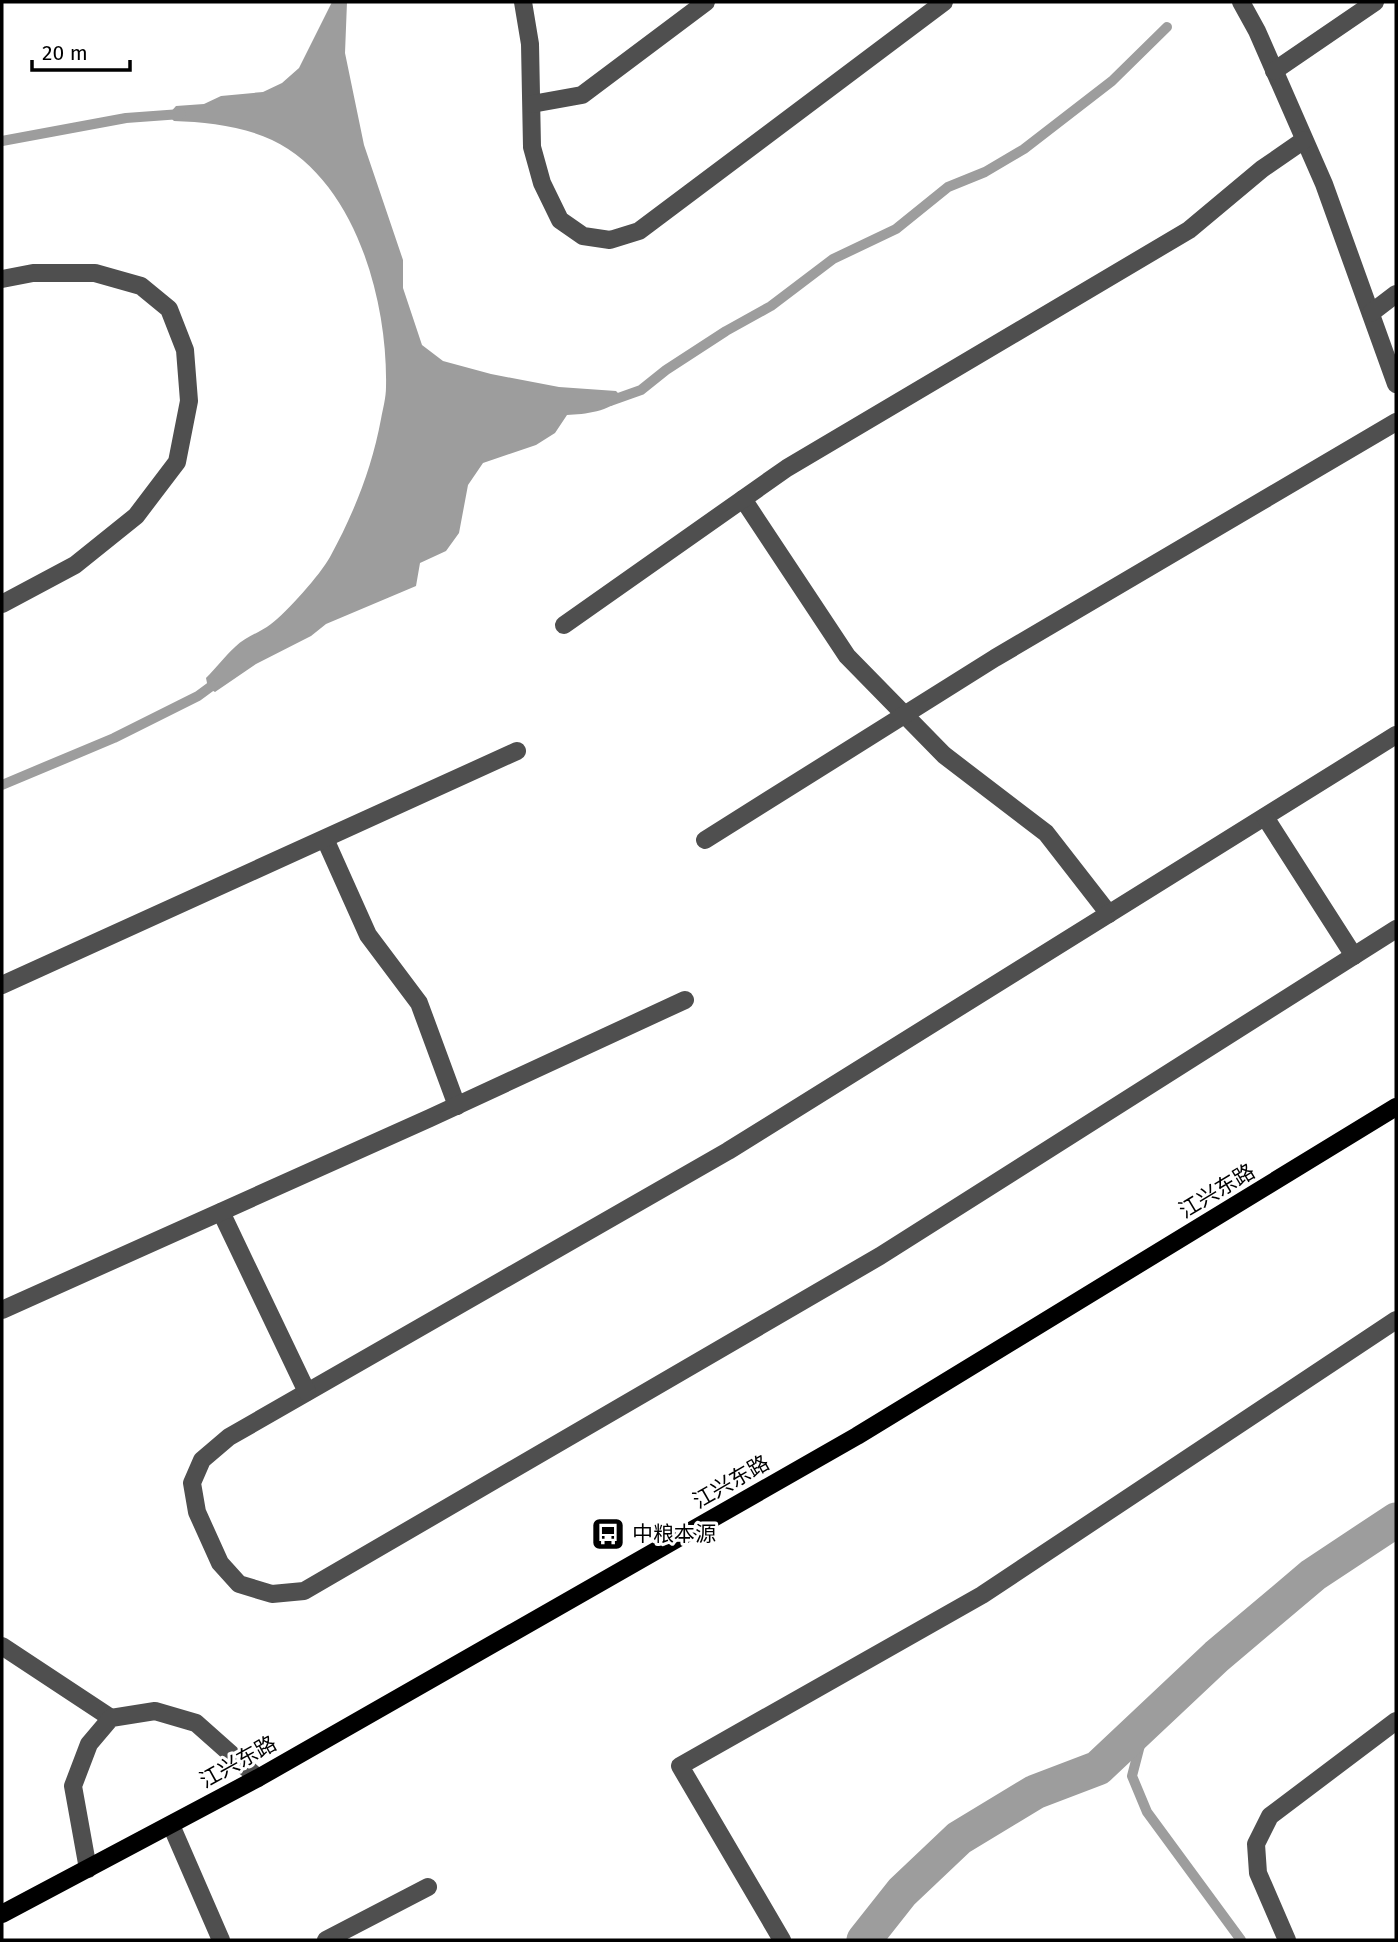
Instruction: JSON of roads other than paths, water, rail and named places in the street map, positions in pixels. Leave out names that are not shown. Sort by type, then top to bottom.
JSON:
[{"type":"main road","name":"江兴东路","points":[[2,1914],[258,1778],[858,1436],[1396,1107]]},
{"type":"street","points":[[523,2],[530,44],[532,147],[542,183],[560,220],[583,236],[610,240],[639,231],[944,2]]},
{"type":"street","points":[[532,104],[582,95],[706,2]]},
{"type":"street","points":[[1241,2],[1257,31],[1324,184],[1396,384]]},
{"type":"street","points":[[1274,71],[1375,2]]},
{"type":"street","points":[[564,625],[787,468],[1189,230],[1262,169],[1304,140]]},
{"type":"street","points":[[2,279],[33,273],[95,273],[141,286],[169,309],[186,350],[190,401],[177,462],[135,516],[75,565],[2,604]]},
{"type":"street","points":[[1371,313],[1396,294]]},
{"type":"street","points":[[705,841],[995,658],[1396,422]]},
{"type":"street","points":[[743,499],[848,656],[944,755],[1046,833],[1109,914]]},
{"type":"street","points":[[1396,735],[728,1151],[229,1437],[202,1460],[192,1483],[197,1512],[220,1563],[239,1584],[272,1594],[304,1591],[880,1256],[1396,929]]},
{"type":"street","points":[[2,985],[517,751]]},
{"type":"street","points":[[1265,817],[1354,956]]},
{"type":"street","points":[[324,839],[368,935],[419,1003],[457,1106]]},
{"type":"street","points":[[2,1310],[457,1106],[685,1000]]},
{"type":"street","points":[[221,1212],[307,1392]]},
{"type":"street","points":[[782,1940],[680,1766],[982,1595],[1396,1320]]},
{"type":"street","points":[[2,1646],[111,1718]]},
{"type":"street","points":[[88,1869],[73,1786],[89,1744],[111,1718],[155,1711],[196,1723],[258,1778]]},
{"type":"street","points":[[1287,1940],[1258,1873],[1256,1844],[1270,1816],[1396,1721]]},
{"type":"street","points":[[171,1825],[221,1940]]},
{"type":"street","points":[[326,1940],[428,1887]]},
{"type":"waterway","points":[[610,401],[641,390],[666,370],[726,331],[771,306],[833,259],[896,229],[948,187],[985,172],[1024,149],[1112,81],[1167,27]]},
{"type":"waterway","points":[[2,141],[126,118],[181,114]]},
{"type":"waterway","points":[[2,785],[114,738],[198,696],[217,682]]},
{"type":"waterway","points":[[864,1940],[902,1892],[959,1838],[1035,1792],[1098,1768],[1217,1656],[1313,1575],[1396,1520]]},
{"type":"waterway","points":[[1146,1722],[1132,1776],[1147,1812],[1241,1940]]},
{"type":"place","name":"中粮本源","points":[[608,1534]]}]
